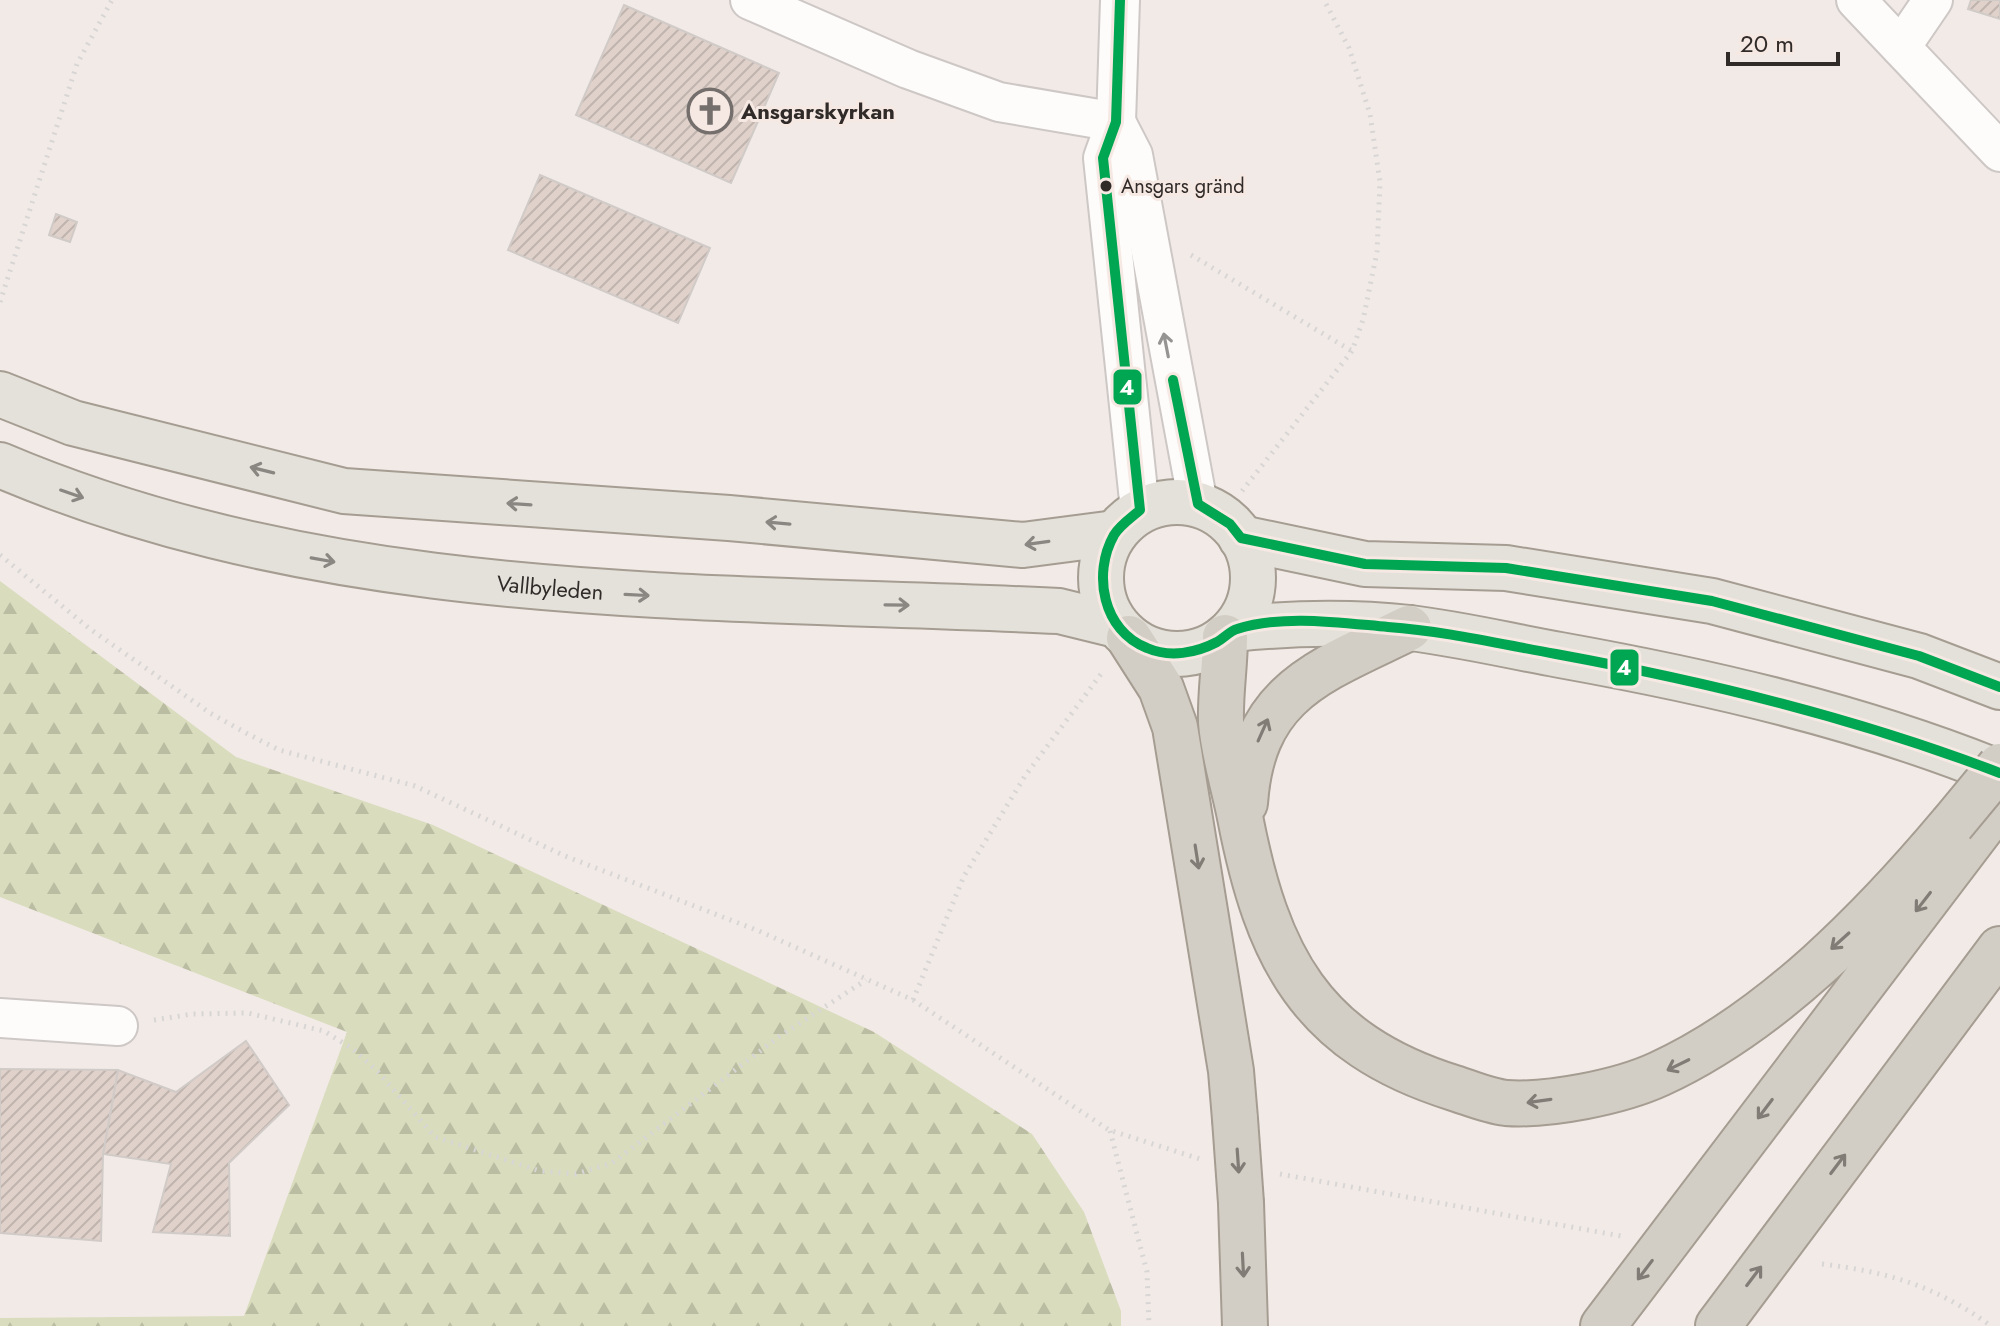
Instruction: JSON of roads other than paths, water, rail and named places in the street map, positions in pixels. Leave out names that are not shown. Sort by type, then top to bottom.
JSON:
[{"type":"highway","points":[[1243,833],[1251,759],[1266,720],[1296,690],[1347,658],[1409,628]]},
{"type":"highway","points":[[1230,633],[1221,723],[1258,899],[1284,962],[1339,1029],[1418,1076],[1503,1103],[1532,1103],[1629,1084],[1656,1075],[1710,1047],[1771,1003],[1962,832],[2000,803]]},
{"type":"highway","points":[[1117,644],[1161,688],[1175,727],[1231,1071],[1235,1119],[1254,1188],[1245,1326]]},
{"type":"highway","points":[[1603,1326],[1962,832],[2000,766]]},
{"type":"highway","points":[[1718,1326],[2000,949]]},
{"type":"main road","points":[[0,394],[73,423],[344,491],[729,518],[1023,545],[1127,522],[1168,503],[1198,504],[1230,524],[1249,553],[1253,583],[1250,601],[1230,633]]},
{"type":"main road","name":"Vallbyleden","points":[[0,465],[67,493],[190,532],[321,560],[468,582],[618,595],[1059,611],[1117,644]]},
{"type":"main road","points":[[1127,522],[1102,575],[1104,597],[1117,644],[1179,654],[1198,651],[1230,633],[1280,624],[1409,628],[1737,689],[1863,724],[2000,773]]},
{"type":"main road","points":[[1241,538],[1365,564],[1506,568],[1712,601],[1919,656],[2000,687]]},
{"type":"street","points":[[750,0],[908,69],[999,102],[1116,122]]},
{"type":"street","points":[[1120,0],[1116,122],[1103,158],[1127,522]]},
{"type":"street","points":[[1856,0],[2000,152]]},
{"type":"street","points":[[1901,47],[1933,0]]},
{"type":"street","points":[[1116,122],[1133,155],[1198,504]]},
{"type":"street","points":[[0,1018],[118,1026]]},
{"type":"place","name":"Ansgarskyrkan","points":[[710,111]]},
{"type":"place","name":"Ansgars gränd","points":[[1106,186]]}]
